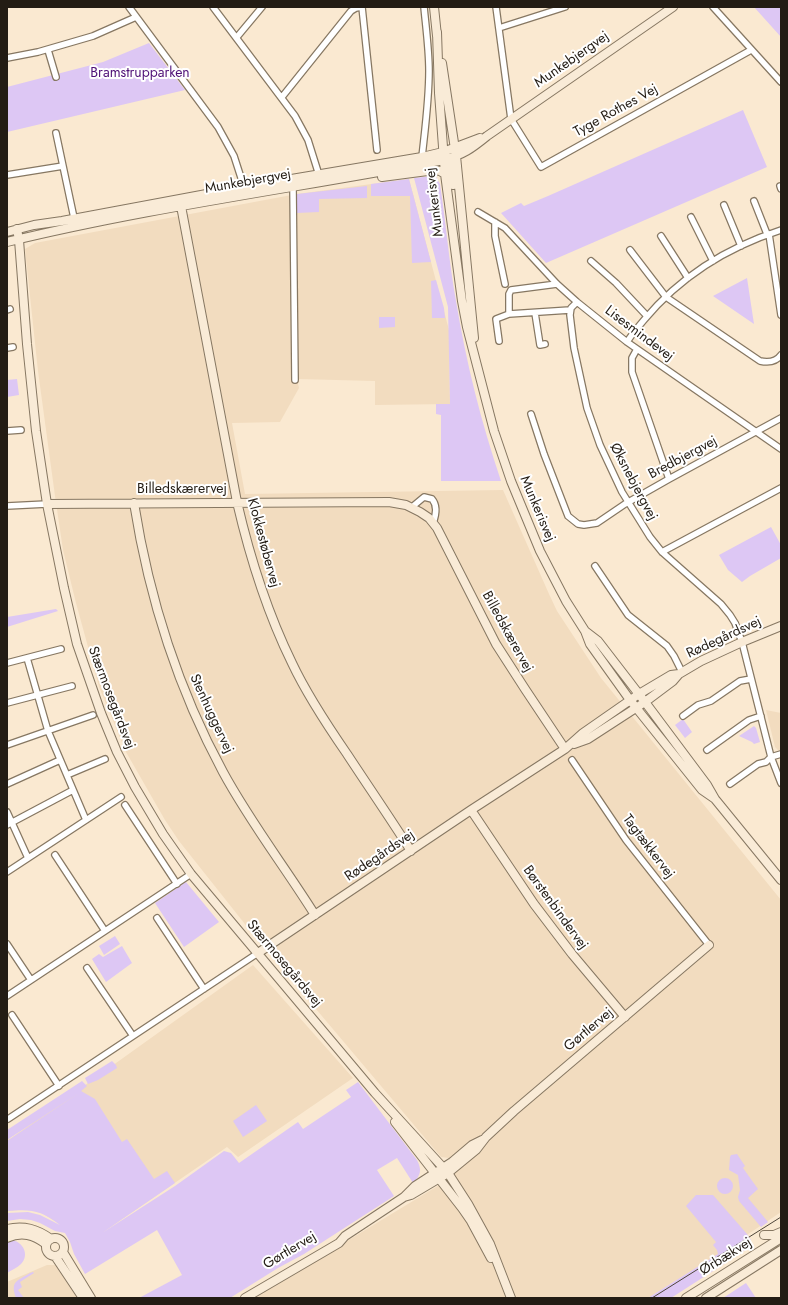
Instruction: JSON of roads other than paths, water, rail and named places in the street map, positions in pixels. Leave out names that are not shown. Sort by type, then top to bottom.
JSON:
[{"type":"street","points":[[129,7],[218,127],[234,156],[244,187]]},
{"type":"street","points":[[213,7],[282,97],[298,121],[308,140],[320,175]]},
{"type":"street","points":[[237,38],[262,7]]},
{"type":"street","points":[[282,97],[351,12],[356,8],[362,7],[377,150]]},
{"type":"street","name":"Munkerisvej","points":[[422,157],[428,101],[429,70],[424,7]]},
{"type":"street","name":"Munkerisvej","points":[[434,7],[449,154],[445,174],[462,301],[467,327],[494,431],[525,518],[566,601],[585,631],[590,644],[598,656],[686,757],[707,784],[715,799],[781,880]]},
{"type":"street","points":[[496,7],[511,119]]},
{"type":"street","points":[[499,28],[565,7]]},
{"type":"street","name":"Munkebjergvej","points":[[7,242],[110,219],[368,175],[449,154],[487,136],[673,7]]},
{"type":"street","points":[[713,7],[781,82]]},
{"type":"street","points":[[7,58],[48,50],[93,36],[136,17]]},
{"type":"street","name":"Munkerisvej","points":[[437,32],[440,103],[451,163],[459,228],[465,242],[478,366]]},
{"type":"street","points":[[48,50],[56,77]]},
{"type":"street","name":"Tyge Rothes Vej","points":[[511,119],[541,167],[751,50]]},
{"type":"street","points":[[56,133],[74,218]]},
{"type":"street","name":"Munkebjergvej","points":[[7,232],[48,222],[62,221],[244,187],[422,157],[449,154]]},
{"type":"street","points":[[7,175],[63,166]]},
{"type":"street","points":[[368,175],[377,178],[435,170],[445,174]]},
{"type":"street","points":[[293,188],[295,380]]},
{"type":"street","points":[[754,201],[768,234],[781,315]]},
{"type":"street","points":[[724,205],[741,246]]},
{"type":"street","name":"Klokkestøbervej","points":[[181,206],[238,502],[247,543],[260,585],[273,621],[292,664],[325,722],[411,851]]},
{"type":"street","name":"Lisesmindevej","points":[[478,212],[505,228],[557,284],[627,342],[781,449]]},
{"type":"street","points":[[691,217],[713,260]]},
{"type":"street","points":[[19,240],[20,234],[50,227],[62,221]]},
{"type":"street","points":[[495,222],[495,236],[504,284]]},
{"type":"street","name":"Stærmosegårdsvej","points":[[17,229],[28,354],[36,427],[47,504],[77,644],[100,713],[117,752],[135,787],[163,834],[191,874],[375,1093],[481,1225],[511,1298]]},
{"type":"street","points":[[627,342],[647,316],[688,278],[713,260],[768,234],[781,230]]},
{"type":"street","points":[[661,236],[688,278]]},
{"type":"street","points":[[630,250],[666,297],[760,361],[774,361],[781,355]]},
{"type":"street","points":[[591,261],[647,316]]},
{"type":"street","points":[[509,314],[509,294],[511,290],[557,284]]},
{"type":"street","points":[[500,341],[496,319],[509,314],[570,310],[577,302]]},
{"type":"street","name":"Øksnebjergvej","points":[[570,310],[574,348],[587,408],[600,445],[614,477],[650,537],[662,552],[730,614],[742,642],[771,757],[781,783]]},
{"type":"street","points":[[535,313],[540,345],[545,344]]},
{"type":"street","points":[[636,349],[632,358],[632,372],[669,479]]},
{"type":"street","name":"Bredbjergvej","points":[[530,414],[568,516],[578,524],[584,525],[597,523],[628,502],[781,418]]},
{"type":"street","points":[[7,431],[21,430]]},
{"type":"street","points":[[662,552],[781,488]]},
{"type":"street","points":[[412,507],[424,497],[432,499],[436,510],[433,523]]},
{"type":"street","name":"Billedskærervej","points":[[47,504],[396,502],[412,507],[424,514],[441,534],[496,644],[525,689],[568,747]]},
{"type":"street","name":"Stenhuggervej","points":[[134,503],[150,588],[165,638],[190,705],[221,767],[244,806],[315,915]]},
{"type":"street","points":[[7,506],[47,504]]},
{"type":"street","points":[[595,566],[624,610],[667,646],[674,656],[679,673]]},
{"type":"street","name":"Rødegårdsvej","points":[[8,1119],[568,747],[583,733],[674,681],[679,673],[742,642],[781,626]]},
{"type":"street","name":"Munkerisvej","points":[[585,631],[598,641],[638,701],[702,790],[715,799]]},
{"type":"street","points":[[7,663],[61,649]]},
{"type":"street","points":[[27,658],[48,731],[86,820]]},
{"type":"street","points":[[682,716],[698,705],[711,701],[740,681],[751,679]]},
{"type":"street","points":[[7,703],[72,686]]},
{"type":"street","name":"Rødegårdsvej","points":[[568,747],[588,739],[638,701]]},
{"type":"street","points":[[7,745],[93,715]]},
{"type":"street","points":[[707,750],[750,720],[761,716]]},
{"type":"street","points":[[730,784],[758,764],[766,762],[771,757],[781,754]]},
{"type":"street","points":[[67,775],[105,759]]},
{"type":"street","points":[[7,784],[60,760]]},
{"type":"street","name":"Tagtækkervej","points":[[572,760],[626,840],[709,945]]},
{"type":"street","points":[[10,824],[74,790]]},
{"type":"street","points":[[7,872],[121,797]]},
{"type":"street","points":[[125,805],[177,884]]},
{"type":"street","name":"Børstenbindervej","points":[[471,810],[534,904],[572,954],[625,1017]]},
{"type":"street","points":[[7,812],[10,824],[28,858]]},
{"type":"street","points":[[55,855],[105,931]]},
{"type":"street","points":[[7,996],[191,874]]},
{"type":"street","points":[[157,918],[204,989]]},
{"type":"street","points":[[7,944],[31,980]]},
{"type":"street","name":"Gørtlervej","points":[[248,1296],[339,1243],[345,1236],[404,1198],[411,1196],[476,1150],[486,1137],[536,1092],[709,945]]},
{"type":"street","points":[[87,968],[133,1036]]},
{"type":"street","points":[[12,1015],[59,1086]]},
{"type":"street","name":"Stærmosegårdsvej","points":[[375,1093],[395,1122],[441,1174],[471,1221],[496,1266],[506,1298]]},
{"type":"street","points":[[7,1229],[19,1227],[31,1228],[41,1232],[49,1242],[48,1252],[59,1254],[91,1298]]},
{"type":"street","points":[[764,1235],[774,1235],[781,1232]]},
{"type":"street","points":[[7,1238],[19,1234],[31,1235],[49,1242],[58,1238],[64,1245],[59,1254]]},
{"type":"street","name":"Gørtlervej","points":[[248,1296],[276,1274],[300,1261],[336,1238],[345,1236]]},
{"type":"street","name":"Ørbækvej","points":[[686,1298],[781,1238]]},
{"type":"street","points":[[705,1298],[769,1251],[771,1244]]},
{"type":"street","name":"Ørbækvej","points":[[705,1298],[781,1250]]},
{"type":"street","points":[[59,1254],[82,1298]]},
{"type":"tram line","points":[[652,1298],[781,1217]]},
{"type":"park label","name":"Bramstrupparken","points":[[140,74]]}]
